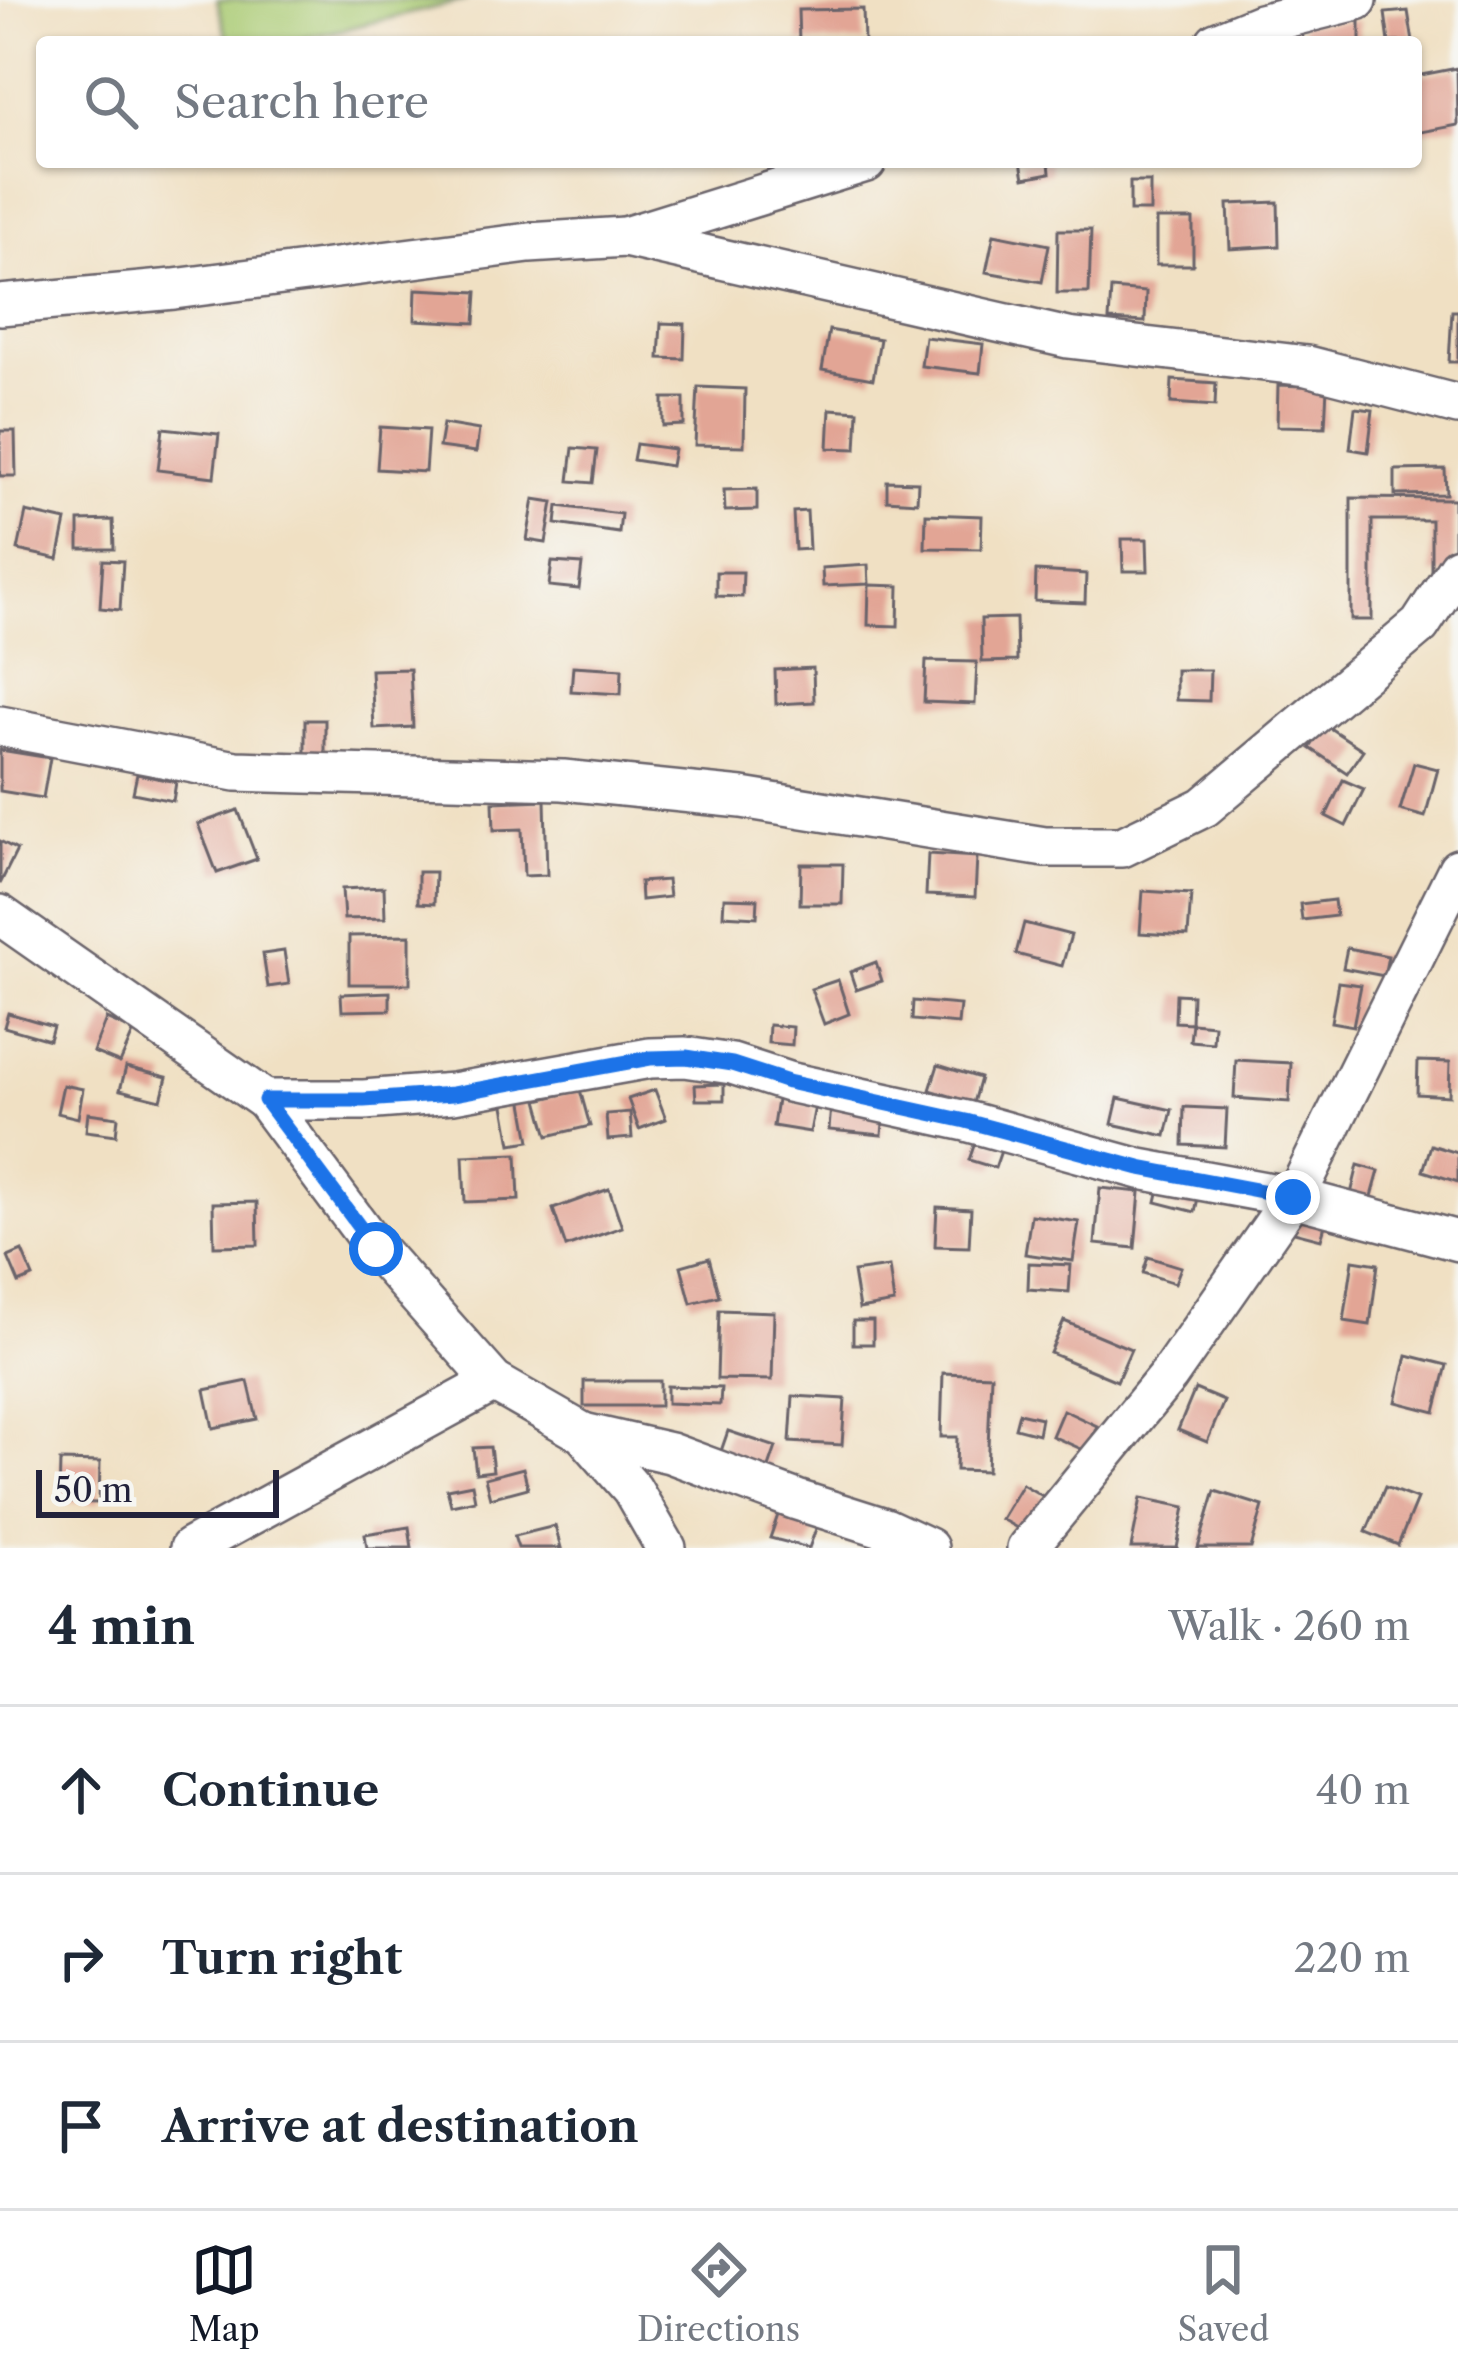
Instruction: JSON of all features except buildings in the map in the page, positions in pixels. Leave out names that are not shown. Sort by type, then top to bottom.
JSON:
[{"type":"street","points":[[1231,36],[1357,0]]},
{"type":"street","points":[[0,304],[174,289],[529,243],[625,237],[847,168]]},
{"type":"street","points":[[625,237],[1068,338],[1306,366],[1458,405]]},
{"type":"street","points":[[0,726],[236,771],[563,780],[742,798],[1045,847],[1122,847],[1204,807],[1420,625],[1458,567]]},
{"type":"street","points":[[1027,1548],[1168,1376],[1293,1197],[1458,869]]},
{"type":"street","points":[[0,915],[265,1100],[376,1249],[494,1382],[583,1433],[670,1453],[797,1501],[886,1528],[928,1548]]},
{"type":"street","points":[[265,1100],[453,1094],[650,1058],[686,1057],[966,1121],[1140,1168],[1293,1197],[1458,1241]]},
{"type":"street","points":[[190,1548],[494,1382]]},
{"type":"street","points":[[583,1433],[632,1489],[666,1548]]},
{"type":"green space","points":[[217,0],[467,0],[314,36],[226,36]]},
{"type":"route","points":[[376,1249],[265,1100],[453,1094],[650,1058],[686,1057],[966,1121],[1140,1168],[1293,1197]]}]
